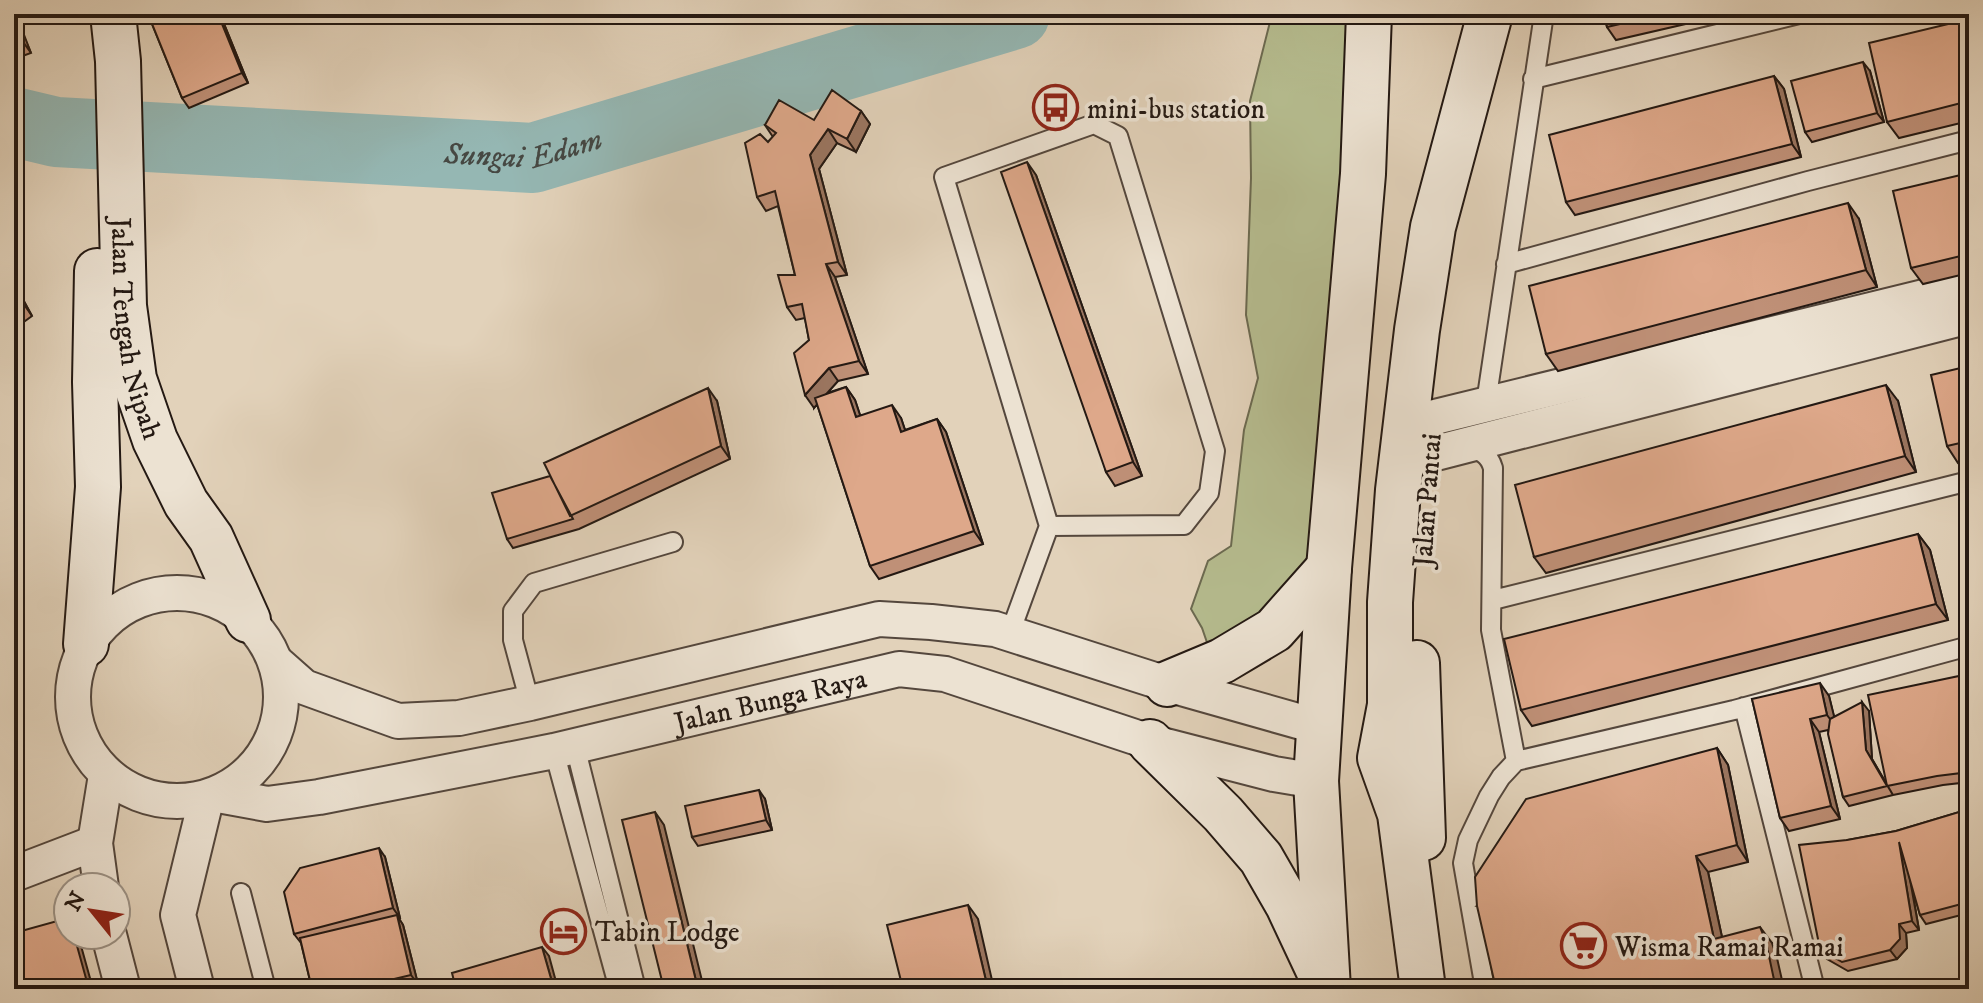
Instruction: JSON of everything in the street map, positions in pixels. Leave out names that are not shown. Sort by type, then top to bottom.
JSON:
[{"type":"street","name":"Jalan Tengah Nipah","points":[[85,14],[104,61]]},
{"type":"street","name":"Jalan Tengah Nipah","points":[[86,644],[98,487],[95,382],[110,231],[104,61],[113,14]]},
{"type":"street","points":[[1328,989],[1316,781],[1329,568],[1363,174],[1369,14]]},
{"type":"street","points":[[1423,989],[1400,814],[1380,758],[1390,705],[1390,602],[1398,490],[1433,227],[1491,14]]},
{"type":"street","name":"Jalan Pantai","points":[[1440,989],[1424,865],[1416,679],[1441,440],[1451,222],[1491,14]]},
{"type":"street","name":"Jalan Tengah Nipah","points":[[110,231],[134,379],[155,440],[186,503],[211,538],[248,620]]},
{"type":"street","points":[[1441,440],[1486,403],[1969,286]]},
{"type":"street","points":[[1441,440],[1969,316]]},
{"type":"street","points":[[1167,684],[1222,661],[1274,630],[1329,568]]},
{"type":"street","points":[[171,592],[197,594],[221,602],[248,620],[278,664],[281,700],[278,723],[270,745],[249,772],[212,798],[168,802],[135,793],[106,775],[90,757],[79,736],[73,713],[72,689],[86,644],[102,624],[122,608],[146,597],[171,592]]},
{"type":"street","name":"Jalan Bunga Raya","points":[[278,664],[304,687],[398,721],[459,718],[879,619],[931,622],[1010,633],[1167,684],[1319,727]]},
{"type":"street","name":"Jalan Bunga Raya","points":[[212,798],[267,804],[319,797],[564,749],[899,669],[945,674],[1150,742],[1274,774],[1316,781]]},
{"type":"street","points":[[1319,727],[1348,736],[1380,758]]},
{"type":"street","points":[[1150,742],[1223,814],[1261,858],[1288,905],[1328,989]]},
{"type":"street","points":[[1316,781],[1357,774],[1380,758]]},
{"type":"street","points":[[99,871],[95,843],[106,775]]},
{"type":"street","points":[[197,989],[178,915],[212,798]]},
{"type":"street","points":[[14,874],[95,843]]},
{"type":"street","points":[[113,951],[123,989]]},
{"type":"lane","points":[[1486,403],[1544,14]]},
{"type":"lane","points":[[1533,79],[1799,14]]},
{"type":"lane","points":[[1010,633],[1049,526],[944,177],[1094,124],[1118,136],[1215,451],[1209,493],[1184,525],[1049,526]]},
{"type":"lane","points":[[1506,264],[1969,140]]},
{"type":"lane","points":[[1441,440],[1482,451],[1493,468],[1491,630],[1516,761]]},
{"type":"lane","points":[[1493,600],[1969,481]]},
{"type":"lane","points":[[530,703],[513,640],[513,611],[534,583],[673,542]]},
{"type":"lane","points":[[1485,989],[1463,863],[1468,840],[1489,796],[1516,761],[1744,707],[1969,646]]},
{"type":"lane","points":[[1744,707],[1815,989]]},
{"type":"lane","points":[[564,749],[619,989]]},
{"type":"lane","points":[[564,749],[636,989]]},
{"type":"lane","points":[[241,893],[266,989]]},
{"type":"green space","points":[[1272,14],[1357,14],[1319,564],[1211,654],[1191,609],[1208,561],[1231,546],[1244,430],[1258,378],[1246,315],[1251,178],[1250,101]]},
{"type":"building","points":[[148,14],[218,14],[242,73],[182,98]]},
{"type":"building","points":[[1604,14],[1663,14],[1607,27]]},
{"type":"building","points":[[1969,19],[1969,101],[1887,122],[1869,43]]},
{"type":"building","points":[[14,20],[21,39],[14,42]]},
{"type":"building","points":[[1863,62],[1877,113],[1805,132],[1791,81]]},
{"type":"building","points":[[1774,76],[1792,144],[1566,202],[1549,135]]},
{"type":"building","points":[[832,90],[861,111],[847,139],[828,129],[810,155],[838,262],[826,264],[859,361],[829,368],[805,395],[794,353],[809,340],[802,304],[787,307],[778,275],[795,275],[775,191],[757,197],[745,143],[760,134],[768,142],[776,133],[765,125],[779,100],[814,120]]},
{"type":"building","points":[[1027,162],[1133,462],[1106,472],[1001,172]]},
{"type":"building","points":[[1969,173],[1969,254],[1911,268],[1893,191]]},
{"type":"building","points":[[1848,203],[1866,270],[1546,354],[1529,286]]},
{"type":"building","points":[[14,286],[23,303],[14,309]]},
{"type":"building","points":[[1969,366],[1969,441],[1947,446],[1931,375]]},
{"type":"building","points":[[1886,385],[1905,456],[1534,557],[1515,485]]},
{"type":"building","points":[[846,387],[856,417],[892,405],[901,432],[937,419],[974,531],[870,566],[815,398]]},
{"type":"building","points":[[708,388],[721,446],[570,516],[544,463]]},
{"type":"building","points":[[550,476],[573,519],[507,539],[492,493]]},
{"type":"building","points":[[1918,534],[1936,604],[1521,710],[1504,639]]},
{"type":"building","points":[[1959,676],[1969,719],[1969,772],[1887,786],[1868,695]]},
{"type":"building","points":[[1820,683],[1827,715],[1810,719],[1831,806],[1780,818],[1752,699]]},
{"type":"building","points":[[1862,702],[1866,750],[1887,786],[1843,797],[1828,734],[1830,719]]},
{"type":"building","points":[[1717,748],[1737,845],[1696,856],[1714,939],[1760,927],[1776,989],[1496,989],[1477,906],[1475,877],[1526,799]]},
{"type":"building","points":[[759,790],[766,820],[692,837],[685,806]]},
{"type":"building","points":[[1969,809],[1969,902],[1920,915],[1899,842],[1912,921],[1899,924],[1900,939],[1890,950],[1842,962],[1820,949],[1799,845],[1896,831]]},
{"type":"building","points":[[655,812],[698,989],[664,989],[622,820]]},
{"type":"building","points":[[379,848],[393,908],[294,934],[284,892],[300,868]]},
{"type":"building","points":[[968,905],[988,989],[903,989],[887,925]]},
{"type":"building","points":[[397,915],[411,975],[352,989],[312,989],[300,938]]},
{"type":"building","points":[[52,922],[52,951],[78,951],[87,982],[82,989],[24,989],[14,952],[14,933]]},
{"type":"building","points":[[542,947],[554,989],[456,989],[452,973]]},
{"type":"waterway","name":"Sungai Edam","points":[[14,122],[56,132],[533,158],[1015,14]]},
{"type":"place","name":"mini-bus station","points":[[1056,108]]},
{"type":"place","name":"Tabin Lodge","points":[[564,931]]},
{"type":"place","name":"Wisma Ramai Ramai","points":[[1584,946]]}]
